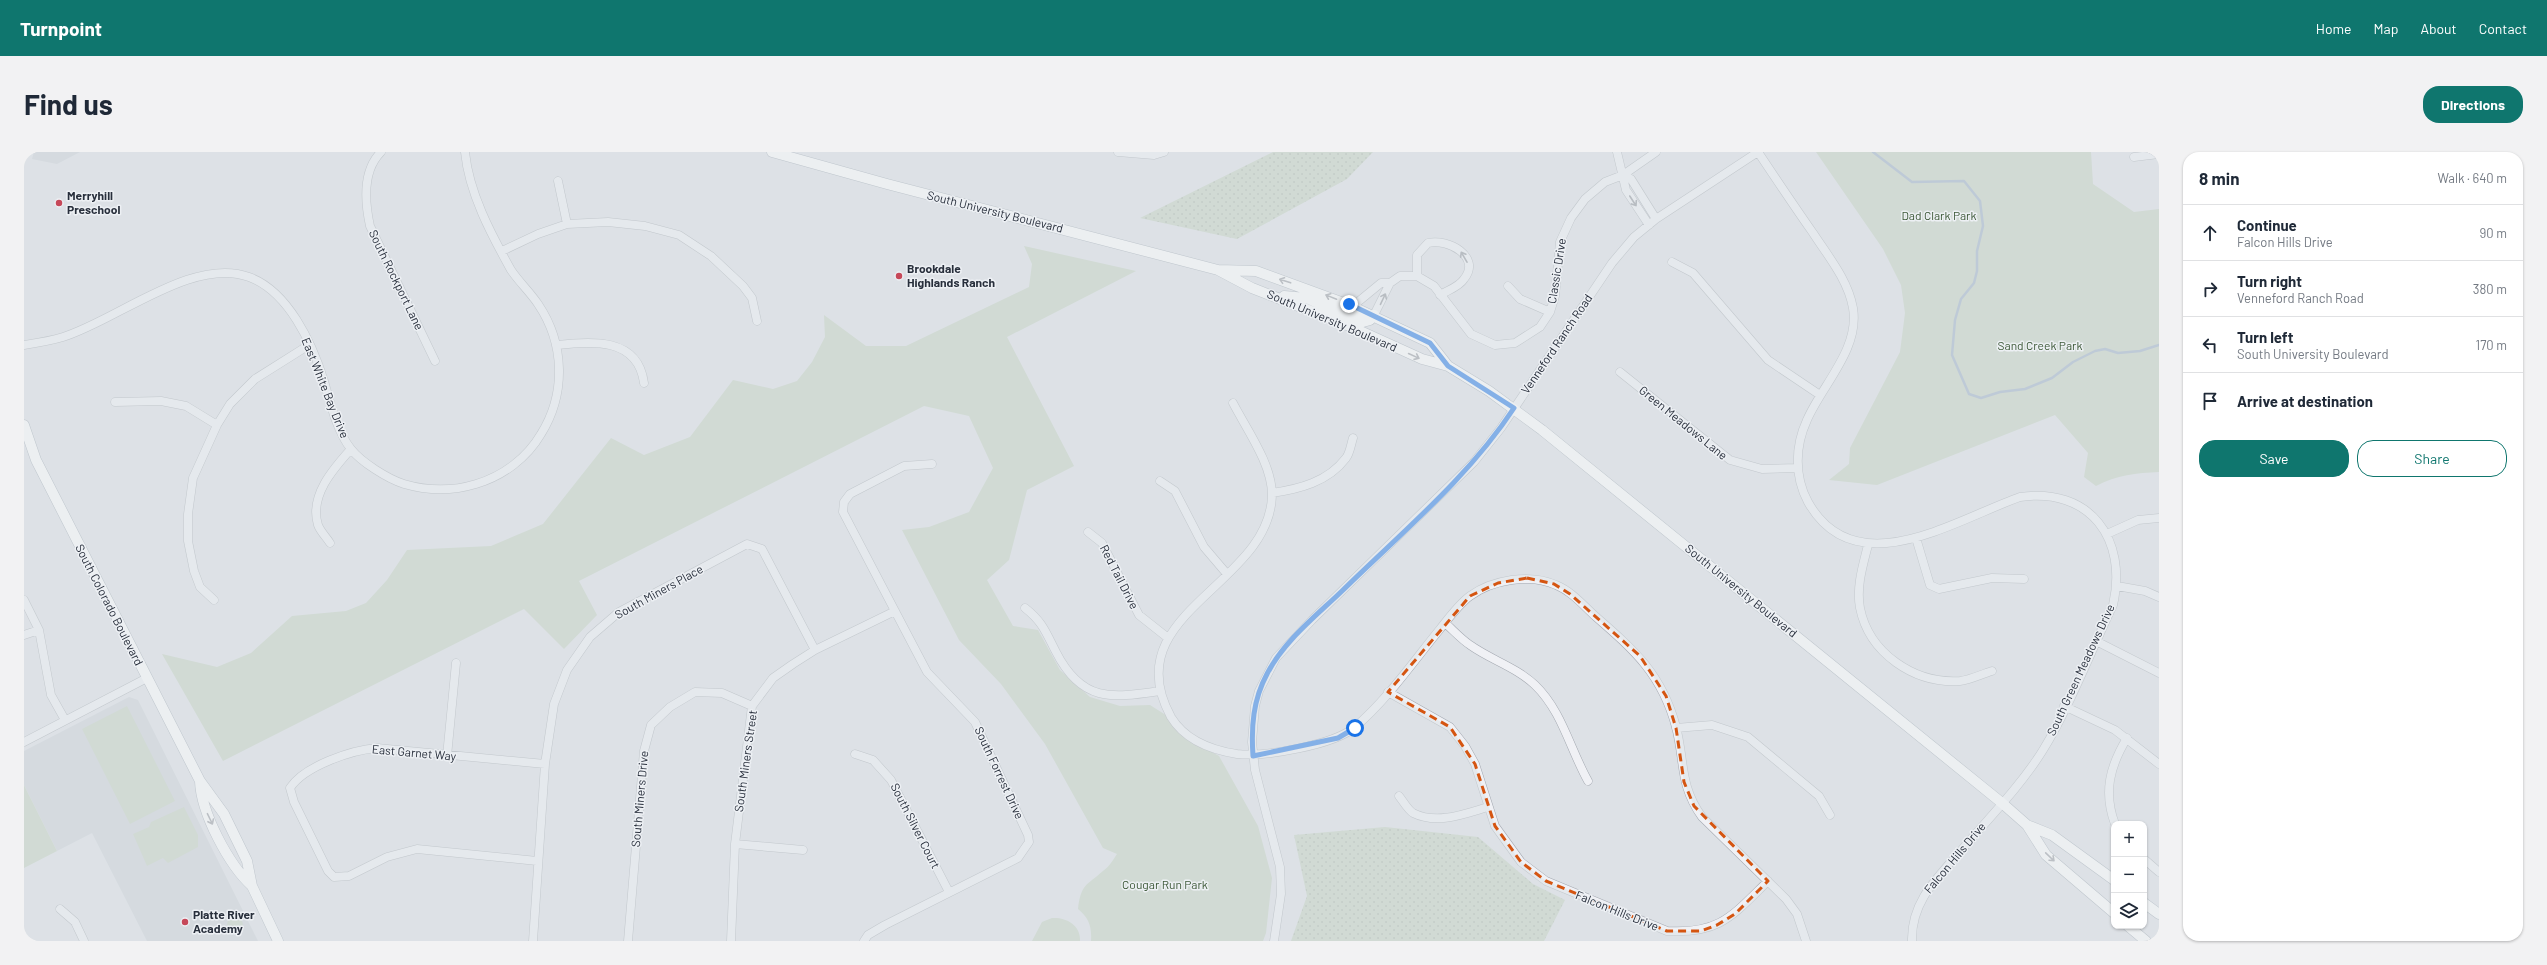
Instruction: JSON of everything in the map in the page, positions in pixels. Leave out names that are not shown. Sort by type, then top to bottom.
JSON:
[{"type":"main road","name":"South University Boulevard","points":[[772,152],[887,184],[1218,270],[1256,271],[1313,290],[1374,315],[1430,343],[1448,366]]},
{"type":"main road","name":"South University Boulevard","points":[[1218,270],[1252,288],[1346,324],[1422,360],[1448,366],[1514,408],[2002,803],[2027,825],[2046,855],[2111,911]]},
{"type":"main road","points":[[1275,296],[1306,298],[1363,322],[1370,320],[1374,315]]},
{"type":"main road","name":"South Colorado Boulevard","points":[[24,426],[36,460],[200,782],[216,800],[226,818],[247,861],[252,886],[278,941]]},
{"type":"main road","name":"South Colorado Boulevard","points":[[200,782],[202,800],[215,829],[237,872],[252,886]]},
{"type":"main road","name":"South University Boulevard","points":[[2027,825],[2052,835],[2111,878]]},
{"type":"main road","points":[[2147,905],[2159,914]]},
{"type":"main road","points":[[2132,929],[2146,941]]},
{"type":"street","name":"South Rockport Lane","points":[[381,152],[375,158],[366,189],[366,206],[370,226],[435,361]]},
{"type":"street","name":"East White Bay Drive","points":[[24,345],[63,337],[186,280],[218,271],[248,276],[271,288],[288,306],[309,345],[323,377],[334,415],[351,449],[381,473],[415,487],[443,490],[461,488],[498,475],[524,456],[536,443],[553,411],[559,377],[557,345],[544,312],[512,272],[472,191],[467,176],[465,152]]},
{"type":"street","points":[[1118,152],[1154,155],[1164,152]]},
{"type":"street","points":[[1617,152],[1626,190],[1649,225]]},
{"type":"street","name":"Classic Drive","points":[[1417,276],[1434,286],[1470,334],[1495,345],[1515,343],[1540,327],[1550,312],[1555,296],[1560,242],[1571,218],[1585,199],[1605,182],[1623,175],[1656,152]]},
{"type":"street","name":"Venneford Ranch Road","points":[[1274,941],[1280,908],[1281,873],[1253,756],[1255,706],[1259,691],[1276,658],[1312,620],[1474,462],[1514,408],[1612,263],[1634,237],[1656,219],[1758,152]]},
{"type":"street","name":"South Green Meadows Drive","points":[[1758,152],[1841,276],[1853,309],[1853,324],[1846,348],[1820,395],[1801,434],[1798,468],[1806,497],[1820,520],[1842,536],[1868,545],[1898,543],[1916,538],[2002,504],[2036,495],[2064,499],[2083,508],[2107,534],[2114,552],[2117,586],[2113,605],[2043,750],[2002,803]]},
{"type":"street","points":[[2134,157],[2159,154]]},
{"type":"street","points":[[1623,175],[1631,179],[1656,219]]},
{"type":"street","points":[[558,181],[568,224]]},
{"type":"street","points":[[502,251],[538,234],[568,224],[608,222],[645,226],[679,236],[711,256],[743,286],[752,298],[757,321]]},
{"type":"street","points":[[1353,306],[1381,283],[1390,282],[1400,276],[1417,276],[1417,255],[1428,243],[1445,242],[1458,249],[1467,262],[1468,270],[1465,279],[1440,295]]},
{"type":"street","points":[[1672,262],[1693,273],[1768,360],[1820,395]]},
{"type":"street","points":[[1374,315],[1390,282]]},
{"type":"street","points":[[1508,286],[1520,299],[1550,312]]},
{"type":"street","points":[[557,345],[584,342],[615,346],[632,356],[642,368],[644,383]]},
{"type":"street","points":[[214,600],[200,587],[194,571],[188,541],[188,514],[193,478],[217,425],[230,404],[255,379],[309,345]]},
{"type":"street","name":"Green Meadows Lane","points":[[1620,372],[1730,460],[1762,469],[1798,468]]},
{"type":"street","points":[[115,402],[161,401],[186,406],[217,425]]},
{"type":"street","points":[[1233,403],[1265,464],[1272,493],[1269,516],[1262,535],[1252,550],[1182,618],[1168,638],[1159,664],[1160,691],[1172,719],[1195,742],[1225,752],[1253,756],[1338,738],[1355,728],[1388,692],[1445,623],[1470,596],[1498,583],[1526,578],[1554,584],[1570,594],[1640,656],[1666,696],[1676,728],[1684,782],[1694,806],[1702,817],[1786,899],[1797,914],[1806,941]]},
{"type":"street","points":[[1272,493],[1298,489],[1323,479],[1347,458],[1353,438]]},
{"type":"street","points":[[330,543],[318,526],[317,508],[322,486],[331,471],[351,449]]},
{"type":"street","name":"South Forrest Drive","points":[[864,941],[868,935],[885,925],[1018,858],[1029,842],[1028,835],[975,722],[927,672],[843,512],[844,502],[850,494],[904,466],[932,464]]},
{"type":"street","points":[[1160,481],[1175,491],[1204,547],[1227,574]]},
{"type":"street","points":[[2107,534],[2138,520],[2159,518]]},
{"type":"street","name":"Red Tail Drive","points":[[1088,532],[1102,543],[1139,615],[1168,638]]},
{"type":"street","points":[[1916,538],[1930,585],[1939,589],[1992,578],[2024,579]]},
{"type":"street","name":"South Miners Place","points":[[533,941],[537,861],[545,764],[554,704],[567,670],[590,637],[619,612],[747,544],[762,549],[815,650]]},
{"type":"street","points":[[1868,545],[1859,582],[1860,608],[1873,639],[1890,660],[1918,675],[1941,679],[1960,681],[1992,671]]},
{"type":"street","points":[[2117,586],[2145,591],[2159,597]]},
{"type":"street","points":[[24,600],[39,630],[49,689],[64,720]]},
{"type":"street","points":[[1025,608],[1040,619],[1062,664],[1083,686],[1099,694],[1119,697],[1160,691]]},
{"type":"street","name":"South Miners Street","points":[[731,941],[735,844],[752,706],[773,678],[815,650],[895,611]]},
{"type":"street","points":[[1445,623],[1470,646],[1512,667],[1536,686],[1563,724],[1576,759],[1588,781]]},
{"type":"street","points":[[24,635],[39,630]]},
{"type":"street","points":[[2096,641],[2159,673]]},
{"type":"street","points":[[447,756],[456,663]]},
{"type":"street","points":[[24,742],[147,678]]},
{"type":"street","name":"South Miners Drive","points":[[628,941],[644,751],[651,725],[670,707],[695,692],[722,693],[752,706]]},
{"type":"street","name":"Falcon Hills Drive","points":[[1388,692],[1450,727],[1465,746],[1475,764],[1495,826],[1510,849],[1521,862],[1546,881],[1667,931],[1701,931],[1717,925],[1735,914],[1768,881]]},
{"type":"street","points":[[2064,706],[2115,730],[2159,764]]},
{"type":"street","points":[[1676,728],[1712,725],[1748,737],[1819,796],[1830,815]]},
{"type":"street","points":[[2114,821],[2109,807],[2110,772],[2127,738]]},
{"type":"street","name":"East Garnet Way","points":[[537,861],[417,849],[387,857],[349,876],[334,876],[328,871],[290,795],[290,788],[295,781],[340,756],[365,749],[377,748],[447,756],[545,764]]},
{"type":"street","name":"South Silver Court","points":[[855,754],[873,760],[891,780],[949,892]]},
{"type":"street","points":[[1399,796],[1412,812],[1432,819],[1455,816],[1488,807]]},
{"type":"street","name":"Falcon Hills Drive","points":[[1912,941],[1912,928],[1917,906],[1927,889],[2002,803]]},
{"type":"street","points":[[735,844],[803,850]]},
{"type":"street","points":[[2147,862],[2159,872]]},
{"type":"street","points":[[60,909],[75,922],[84,941]]},
{"type":"highlighted area","points":[[1527,578],[1554,584],[1570,594],[1640,656],[1666,696],[1676,728],[1684,782],[1694,806],[1768,881],[1735,914],[1717,925],[1701,931],[1667,931],[1546,881],[1521,862],[1495,826],[1475,764],[1450,727],[1388,692],[1470,596],[1498,583]]},
{"type":"shaded area","points":[[34,152],[80,152],[57,164],[32,159]]},
{"type":"shaded area","points":[[129,697],[138,700],[258,941],[147,941],[92,833],[57,851],[24,785],[24,751]]},
{"type":"green space","points":[[1273,152],[1373,152],[1347,179],[1237,239],[1140,218]]},
{"type":"green space","points":[[1816,152],[2091,152],[2093,184],[2134,212],[2159,209],[2159,472],[2127,475],[2111,479],[2096,486],[2084,477],[2088,453],[2055,415],[1877,485],[1829,480],[1849,464],[1850,448],[1900,352],[1905,313],[1901,285],[1883,249]]},
{"type":"green space","name":"Cougar Run Park","points":[[1024,246],[1136,271],[1007,337],[1074,466],[1027,490],[1009,560],[987,580],[1013,626],[1038,630],[1060,670],[1090,697],[1120,706],[1150,705],[1172,719],[1195,742],[1219,756],[1258,826],[1272,878],[1266,933],[1263,941],[1091,941],[1089,923],[1078,909],[1079,901],[1085,886],[1107,868],[1117,854],[1103,848],[1045,744],[1001,684],[959,640],[902,530],[929,527],[969,512],[993,468],[969,416],[924,406],[579,581],[597,615],[564,649],[524,609],[223,761],[162,654],[217,667],[251,653],[292,616],[346,611],[366,603],[387,580],[407,550],[491,546],[543,524],[611,438],[644,455],[690,437],[733,380],[773,389],[797,381],[812,362],[825,337],[824,315],[866,346],[906,346],[1029,287],[1032,264]]},
{"type":"green space","points":[[127,706],[175,801],[130,824],[82,729]]},
{"type":"green space","points":[[24,785],[57,851],[24,868]]},
{"type":"green space","points":[[184,807],[198,835],[198,847],[168,863],[163,858],[147,866],[133,834],[149,827],[151,822]]},
{"type":"green space","points":[[1385,827],[1478,837],[1533,884],[1565,900],[1544,941],[1291,941],[1307,896],[1294,835]]},
{"type":"green space","points":[[235,917],[241,919],[243,925],[241,931],[235,933],[229,931],[227,925],[229,919]]},
{"type":"green space","points":[[1052,918],[1062,919],[1072,923],[1080,935],[1080,941],[1032,941],[1042,922]]},
{"type":"waterway","points":[[1873,152],[1912,182],[1964,181],[1980,201],[1983,226],[1977,251],[1977,271],[1974,283],[1961,299],[1955,320],[1952,355],[1969,394],[1981,398],[2000,392],[2025,389],[2052,378],[2073,362],[2095,351],[2105,349],[2118,353],[2140,351],[2159,345]]},
{"type":"place","name":"Merryhill Preschool","points":[[59,203]]},
{"type":"place","name":"Brookdale Highlands Ranch","points":[[899,276]]},
{"type":"place","name":"Platte River Academy","points":[[185,922]]},
{"type":"route","points":[[1349,304],[1430,343],[1448,366],[1514,408],[1501,428],[1474,462],[1312,620],[1276,658],[1259,691],[1255,706],[1252,723],[1253,756],[1290,750],[1338,738],[1355,728]]},
{"type":"park label","name":"Dad Clark Park","points":[[1939,216]]},
{"type":"park label","name":"Sand Creek Park","points":[[2040,346]]}]
